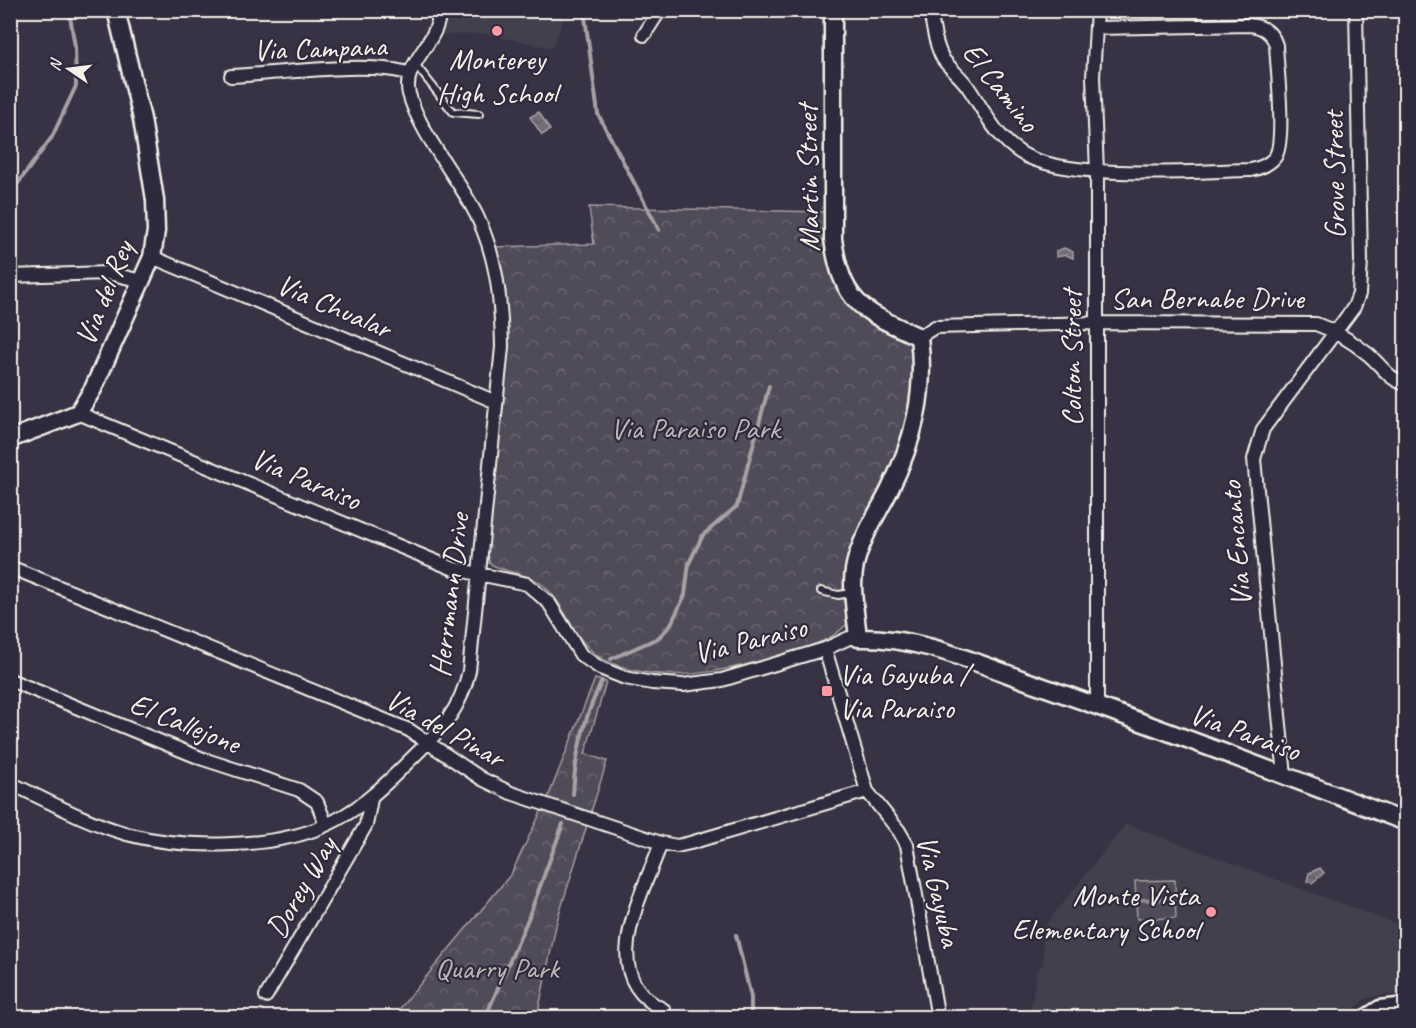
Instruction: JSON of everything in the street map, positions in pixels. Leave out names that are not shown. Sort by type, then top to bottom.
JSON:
[{"type":"street","name":"Via del Rey","points":[[78,413],[93,388],[152,257],[156,218],[149,158],[116,10]]},
{"type":"street","points":[[413,69],[434,35],[439,10]]},
{"type":"street","points":[[644,35],[660,10]]},
{"type":"street","name":"Martin Street","points":[[833,10],[832,239],[837,268],[849,294],[860,306],[876,318],[919,337]]},
{"type":"street","name":"El Camino","points":[[930,10],[936,42],[944,59],[961,76],[1004,139],[1021,153],[1041,163],[1097,171],[1251,170],[1262,167],[1276,156],[1280,138],[1276,45],[1273,37],[1266,30],[1257,25],[1096,28]]},
{"type":"street","name":"Colton Street","points":[[1097,10],[1093,77],[1097,171],[1097,706]]},
{"type":"street","name":"Grove Street","points":[[1335,331],[1353,307],[1360,288],[1356,10]]},
{"type":"street","name":"Via Campana","points":[[231,76],[364,69],[413,69]]},
{"type":"street","name":"Herrmann Drive","points":[[10,783],[93,822],[153,840],[197,844],[286,837],[326,825],[371,799],[427,743],[456,710],[465,690],[479,576],[502,346],[501,309],[495,266],[481,225],[413,104],[408,87],[413,69]]},
{"type":"street","name":"Via Chualar","points":[[152,257],[496,402]]},
{"type":"street","points":[[10,276],[108,273],[142,281]]},
{"type":"street","name":"San Bernabe Drive","points":[[919,337],[935,327],[1096,323],[1316,324],[1335,331],[1371,356],[1395,380],[1406,384]]},
{"type":"street","name":"Via Encanto","points":[[1285,776],[1254,459],[1263,429],[1335,331]]},
{"type":"street","points":[[858,638],[854,568],[859,550],[902,461],[920,403],[923,370],[919,337]]},
{"type":"street","points":[[10,439],[78,413]]},
{"type":"street","name":"Via Paraiso","points":[[78,413],[374,537],[479,576],[516,581],[532,587],[549,603],[581,655],[600,668],[637,681],[683,685],[722,680],[825,649],[849,638],[896,639],[918,644],[1097,706],[1406,822]]},
{"type":"street","name":"Via del Pinar","points":[[10,567],[409,730],[482,779],[511,793],[661,843],[677,846],[690,843],[867,791]]},
{"type":"street","name":"Via Gayuba","points":[[825,649],[867,791],[899,831],[907,845],[938,1017]]},
{"type":"street","name":"El Callejone","points":[[10,680],[203,759],[299,790],[317,802],[326,825]]},
{"type":"street","name":"Dorey Way","points":[[266,996],[366,825],[371,799]]},
{"type":"street","points":[[661,843],[626,942],[628,967],[636,991],[648,1002],[664,1010]]},
{"type":"street","points":[[1366,1017],[1380,1009],[1406,1006]]},
{"type":"lane","points":[[413,69],[453,112],[479,114]]},
{"type":"lane","points":[[821,591],[838,596],[855,593]]},
{"type":"shaded area","name":"Monterey High School","points":[[439,11],[567,11],[552,48],[485,34],[434,35]]},
{"type":"shaded area","name":"Monte Vista Elementary School","points":[[1126,824],[1405,927],[1405,994],[1379,995],[1365,999],[1344,1017],[1029,1018],[1037,971],[1043,963],[1043,928]]},
{"type":"green space","name":"Via Paraiso Park","points":[[589,207],[827,212],[834,276],[848,303],[859,315],[874,325],[904,337],[912,343],[914,348],[913,409],[883,493],[847,624],[834,635],[811,645],[742,666],[694,674],[647,673],[624,668],[603,659],[584,644],[559,603],[543,585],[489,563],[487,537],[506,346],[507,307],[496,247],[594,244]]},
{"type":"green space","name":"Quarry Park","points":[[595,679],[606,682],[585,754],[607,761],[557,921],[537,1017],[392,1018],[511,874],[549,795]]},
{"type":"green space","points":[[1175,880],[1175,898],[1136,899],[1135,881]]},
{"type":"green space","points":[[1175,900],[1176,918],[1137,919],[1136,901]]},
{"type":"water","points":[[539,112],[550,130],[542,135],[530,117]]},
{"type":"water","points":[[1064,248],[1073,252],[1073,258],[1066,255],[1056,257],[1056,251]]},
{"type":"water","points":[[1320,868],[1324,873],[1312,883],[1307,881],[1309,873]]},
{"type":"waterway","points":[[10,194],[52,137],[76,86],[75,47],[69,10]]},
{"type":"waterway","points":[[586,10],[598,114],[659,230]]},
{"type":"waterway","points":[[611,659],[658,638],[670,626],[685,595],[689,563],[703,535],[737,506],[769,386]]},
{"type":"waterway","points":[[573,794],[582,736],[590,708],[602,681]]},
{"type":"waterway","points":[[485,1018],[528,919],[563,824]]},
{"type":"waterway","points":[[736,935],[751,997],[751,1018]]},
{"type":"place","name":"Monterey High School","points":[[497,31]]},
{"type":"place","name":"Via Gayuba / Via Paraiso","points":[[827,691]]},
{"type":"place","name":"Monte Vista Elementary School","points":[[1211,912]]}]
